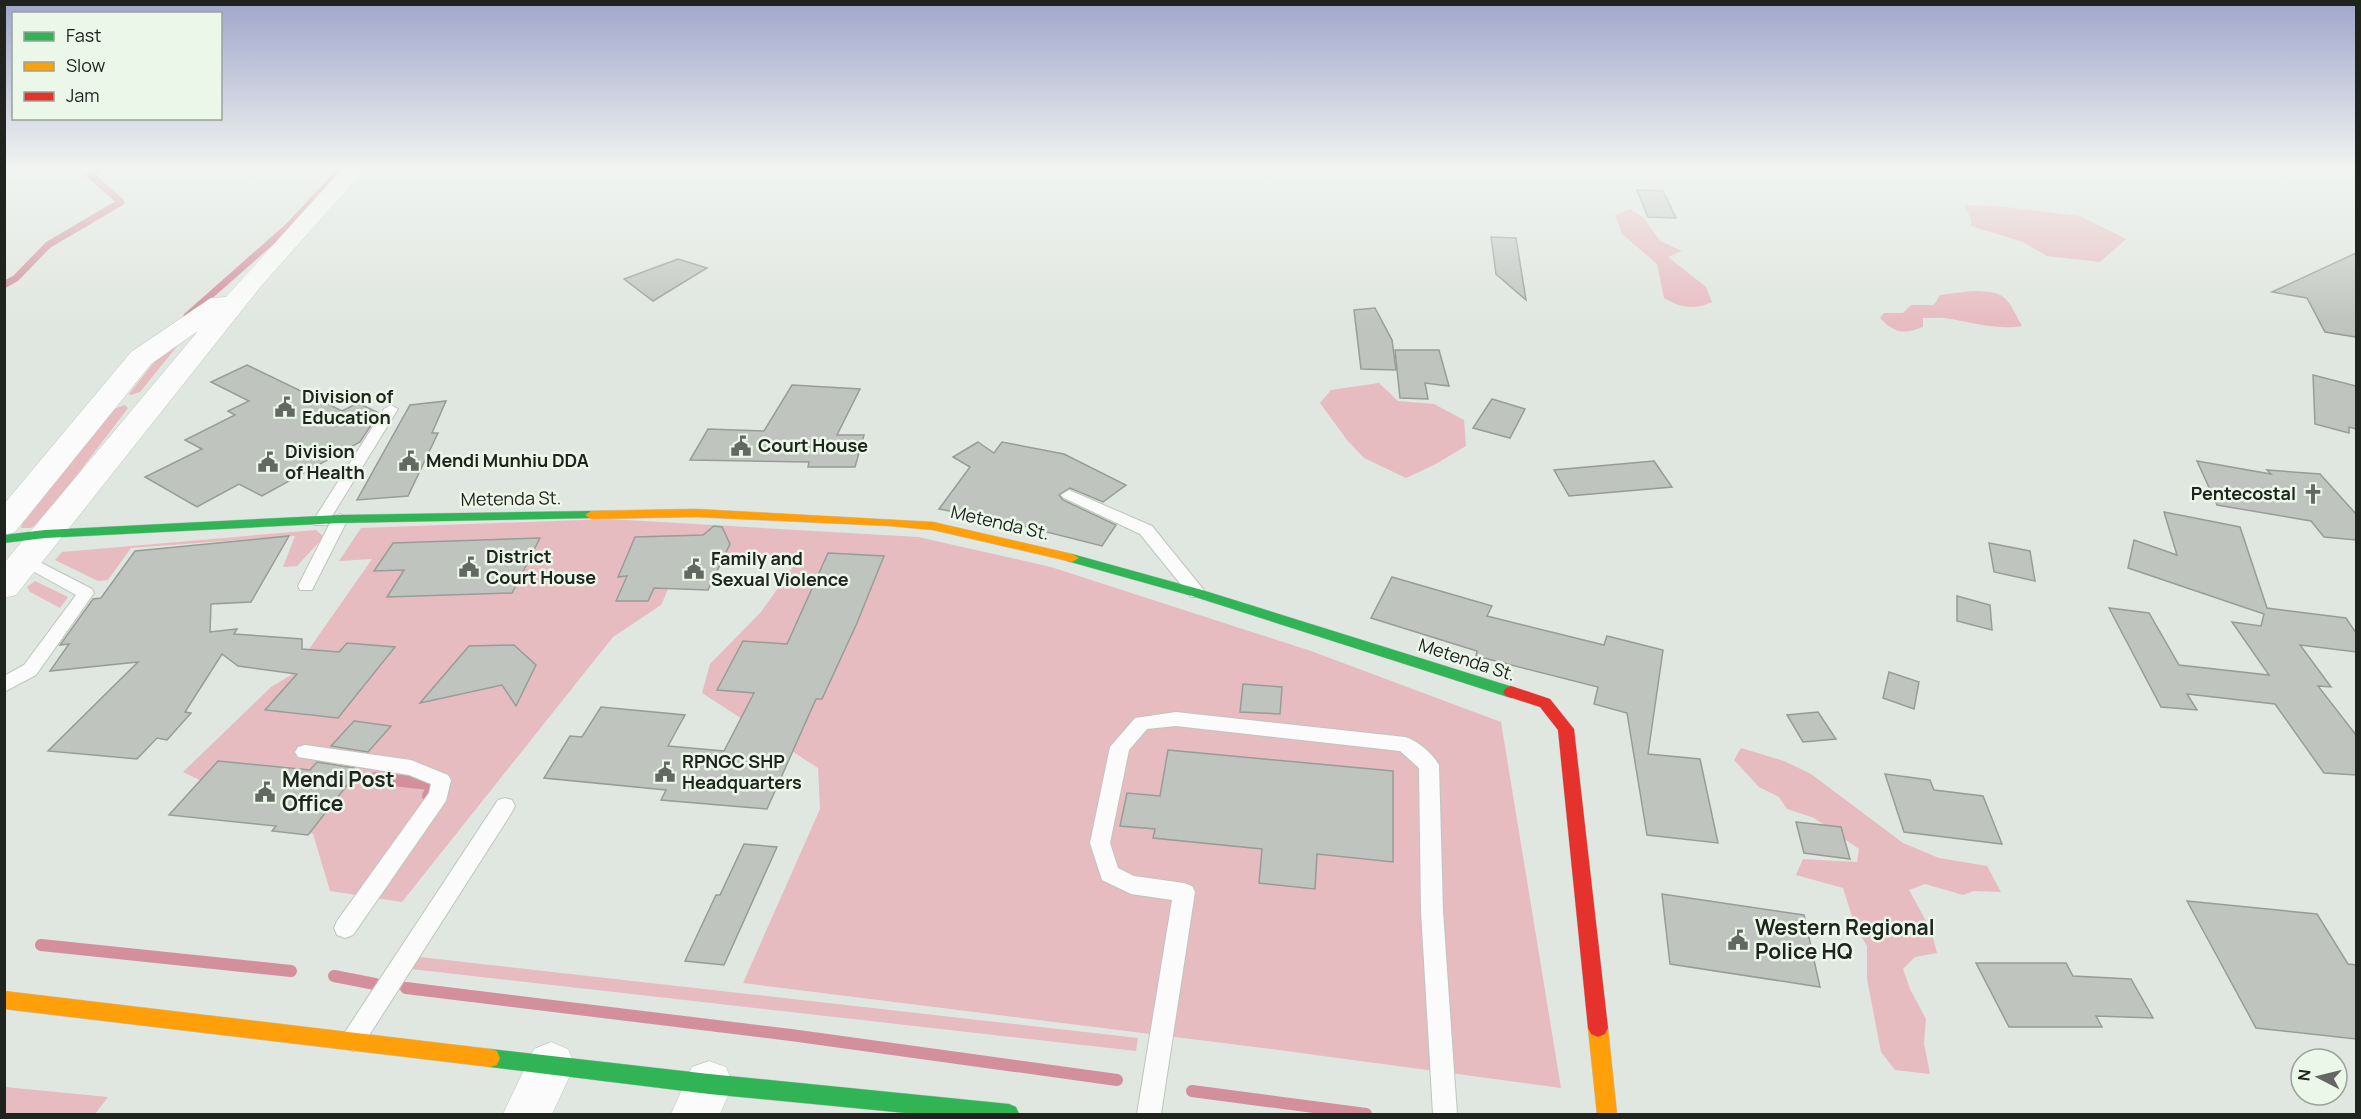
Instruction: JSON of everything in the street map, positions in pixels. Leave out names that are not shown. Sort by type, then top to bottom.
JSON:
[{"type":"street","points":[[4,587],[254,280],[309,219]]},
{"type":"street","points":[[4,525],[141,358],[254,280]]},
{"type":"street","name":"Metenda St.","points":[[4,539],[45,534],[340,519],[696,513],[933,526],[1062,555],[1197,593],[1545,704],[1566,729],[1607,1114]]},
{"type":"street","points":[[4,1000],[551,1065],[702,1099],[1009,1114]]},
{"type":"street","points":[[527,1114],[551,1065]]},
{"type":"lane","points":[[321,520],[391,410]]},
{"type":"lane","points":[[1069,495],[1146,530],[1197,593]]},
{"type":"lane","points":[[306,586],[340,519]]},
{"type":"lane","points":[[4,685],[30,670],[86,593],[26,560]]},
{"type":"lane","points":[[1149,1114],[1184,892],[1131,885],[1109,874],[1101,843],[1120,747],[1142,723],[1176,719],[1405,744],[1429,765],[1432,911],[1445,1114]]},
{"type":"lane","points":[[305,752],[411,768],[441,780],[439,795],[345,928]]},
{"type":"lane","points":[[352,1041],[505,806]]},
{"type":"shaded area","points":[[1617,219],[1645,219],[1660,241],[1682,251],[1668,257],[1706,287],[1712,302],[1688,307],[1664,298],[1657,264],[1622,234]]},
{"type":"shaded area","points":[[1971,219],[2086,219],[2126,239],[2100,262],[2047,256],[2023,242],[1971,226]]},
{"type":"shaded area","points":[[1971,291],[1991,292],[2004,297],[2022,326],[1995,327],[1948,318],[1923,318],[1923,327],[1900,331],[1890,327],[1880,318],[1884,313],[1903,313],[1911,305],[1934,305],[1940,295]]},
{"type":"shaded area","points":[[178,345],[140,392],[129,394],[167,346]]},
{"type":"shaded area","points":[[1379,383],[1398,401],[1434,404],[1464,420],[1466,446],[1406,478],[1364,458],[1347,440],[1320,403],[1331,390]]},
{"type":"shaded area","points":[[125,405],[128,408],[41,522],[31,528],[21,528],[114,409]]},
{"type":"shaded area","points":[[609,519],[918,537],[1051,567],[1311,651],[1501,722],[1561,1088],[743,983],[820,809],[818,768],[702,693],[710,664],[761,612],[802,554],[682,558],[661,605],[613,637],[402,902],[330,891],[313,834],[183,772],[271,687],[291,675],[372,559],[339,561],[361,528]]},
{"type":"shaded area","points":[[316,530],[324,537],[297,566],[283,567],[295,536],[131,548],[108,580],[98,581],[55,560],[62,552]]},
{"type":"shaded area","points":[[35,581],[68,597],[60,608],[30,592],[27,587]]},
{"type":"shaded area","points":[[1741,748],[1784,761],[1811,774],[1903,843],[1939,858],[1987,866],[2001,892],[1974,891],[1963,895],[1925,884],[1909,890],[1931,930],[1937,953],[1915,957],[1903,969],[1910,989],[1926,1019],[1924,1043],[1930,1074],[1895,1070],[1881,1052],[1867,979],[1867,946],[1855,926],[1843,888],[1796,875],[1803,859],[1857,862],[1859,849],[1814,818],[1787,809],[1779,797],[1759,787],[1734,760]]},
{"type":"shaded area","points":[[420,957],[1138,1038],[1136,1051],[411,969]]},
{"type":"shaded area","points":[[5,1087],[108,1097],[95,1114],[5,1114]]},
{"type":"building","points":[[1491,237],[1516,238],[1526,300],[1496,274]]},
{"type":"building","points":[[2356,253],[2356,337],[2325,332],[2307,298],[2272,292]]},
{"type":"building","points":[[678,259],[707,268],[653,301],[624,279]]},
{"type":"building","points":[[1375,308],[1392,340],[1396,370],[1361,369],[1354,310]]},
{"type":"building","points":[[1395,350],[1439,350],[1449,386],[1425,383],[1428,399],[1400,398]]},
{"type":"building","points":[[247,365],[342,411],[358,403],[379,413],[360,442],[262,496],[239,484],[197,507],[145,477],[202,449],[185,440],[235,415],[228,411],[249,401],[211,382]]},
{"type":"building","points":[[2313,375],[2356,386],[2356,429],[2349,427],[2349,433],[2315,424]]},
{"type":"building","points":[[792,385],[860,389],[837,435],[864,435],[855,467],[808,467],[809,462],[690,460],[708,429],[764,431]]},
{"type":"building","points":[[1492,399],[1525,409],[1510,438],[1473,428]]},
{"type":"building","name":"Mendi Munhiu DDA","points":[[446,401],[432,433],[438,433],[408,496],[357,500],[410,405]]},
{"type":"building","points":[[978,442],[994,453],[1002,442],[1064,454],[1126,485],[1103,502],[1070,488],[1059,495],[1063,500],[1116,525],[1102,546],[1003,521],[939,509],[970,467],[953,457]]},
{"type":"building","points":[[1654,461],[1672,487],[1569,496],[1554,470]]},
{"type":"building","points":[[2197,461],[2271,474],[2267,470],[2320,474],[2356,514],[2356,540],[2324,537],[2311,521],[2217,505]]},
{"type":"building","points":[[2164,512],[2240,527],[2267,608],[2346,618],[2356,633],[2356,652],[2300,645],[2331,687],[2318,686],[2356,735],[2356,775],[2324,773],[2275,704],[2187,694],[2197,710],[2161,707],[2109,608],[2149,613],[2179,665],[2269,675],[2232,622],[2261,626],[2264,614],[2128,568],[2134,540],[2177,555]]},
{"type":"building","points":[[714,526],[722,527],[730,544],[708,590],[654,588],[648,601],[616,601],[627,576],[618,577],[635,537],[703,535]]},
{"type":"building","points":[[289,536],[251,602],[211,604],[210,632],[237,629],[234,634],[302,639],[302,649],[339,652],[347,643],[395,647],[338,718],[265,710],[297,674],[238,666],[222,654],[185,712],[191,713],[167,740],[157,738],[137,759],[48,751],[138,662],[50,671],[69,644],[60,645],[93,599],[101,598],[135,551]]},
{"type":"building","points":[[540,538],[512,593],[387,597],[404,570],[374,571],[393,543]]},
{"type":"building","points":[[1989,543],[2030,551],[2035,581],[1994,572]]},
{"type":"building","points":[[828,553],[884,556],[857,623],[822,699],[816,699],[767,809],[661,800],[666,790],[544,778],[570,736],[582,737],[601,707],[685,715],[668,746],[724,751],[754,693],[717,690],[743,641],[787,644]]},
{"type":"building","points":[[1392,577],[1492,606],[1487,616],[1604,645],[1607,636],[1663,650],[1648,754],[1700,759],[1718,843],[1647,835],[1627,713],[1594,704],[1598,687],[1476,656],[1477,651],[1371,618]]},
{"type":"building","points":[[1957,596],[1990,605],[1992,630],[1957,621]]},
{"type":"building","points":[[514,645],[536,665],[516,706],[502,685],[420,703],[469,646]]},
{"type":"building","points":[[1889,672],[1919,682],[1914,709],[1883,698]]},
{"type":"building","points":[[1243,684],[1282,687],[1280,714],[1240,712]]},
{"type":"building","points":[[1818,712],[1836,739],[1803,742],[1787,715]]},
{"type":"building","points":[[354,721],[391,726],[368,752],[331,746]]},
{"type":"building","points":[[1168,750],[1393,771],[1393,862],[1317,854],[1315,889],[1259,883],[1262,849],[1153,838],[1155,829],[1120,826],[1127,793],[1160,796]]},
{"type":"building","name":"Mendi Post Office","points":[[218,761],[310,770],[317,762],[354,768],[348,774],[355,775],[308,835],[272,831],[276,826],[169,815]]},
{"type":"building","points":[[1885,774],[1930,780],[1934,790],[1983,796],[2002,844],[1904,832]]},
{"type":"building","points":[[1796,822],[1841,827],[1850,859],[1804,853]]},
{"type":"building","points":[[744,844],[777,847],[724,965],[685,961],[716,895],[720,895]]},
{"type":"building","name":"Western Regional Police HQ","points":[[1662,894],[1804,915],[1820,987],[1670,964]]},
{"type":"building","points":[[2187,901],[2317,914],[2348,964],[2356,965],[2356,1039],[2256,1028]]},
{"type":"building","points":[[1976,963],[2066,963],[2073,976],[2131,979],[2153,1018],[2096,1016],[2102,1027],[2009,1027]]},
{"type":"waterway","points":[[4,285],[16,278],[48,245],[92,219]]},
{"type":"waterway","points":[[187,316],[295,219]]},
{"type":"waterway","points":[[375,778],[429,784],[432,789],[428,796]]},
{"type":"waterway","points":[[41,945],[291,971]]},
{"type":"waterway","points":[[334,976],[375,984]]},
{"type":"waterway","points":[[406,988],[791,1035],[1117,1080]]},
{"type":"waterway","points":[[1192,1091],[1366,1114]]},
{"type":"traffic: fast","points":[[4,539],[45,534],[340,519],[591,515]]},
{"type":"traffic: fast","points":[[1072,558],[1197,593],[1511,692]]},
{"type":"traffic: fast","points":[[490,1058],[709,1084],[1009,1114]]},
{"type":"traffic: slow","points":[[591,515],[696,513],[889,522],[933,526],[1072,558]]},
{"type":"traffic: slow","points":[[4,1000],[490,1058]]},
{"type":"traffic: slow","points":[[1598,1028],[1607,1114]]},
{"type":"traffic: jam","points":[[1511,692],[1545,703],[1566,729],[1598,1028]]},
{"type":"place","name":"Division of Education","points":[[285,407]]},
{"type":"place","name":"Court House","points":[[741,446]]},
{"type":"place","name":"Mendi Munhiu DDA","points":[[409,461]]},
{"type":"place","name":"Division of Health","points":[[268,462]]},
{"type":"place","name":"Pentecostal","points":[[2313,494]]},
{"type":"place","name":"District Court House","points":[[469,567]]},
{"type":"place","name":"Family and Sexual Violence","points":[[694,569]]},
{"type":"place","name":"RPNGC SHP Headquarters","points":[[665,772]]},
{"type":"place","name":"Mendi Post Office","points":[[265,792]]},
{"type":"place","name":"Western Regional Police HQ","points":[[1738,940]]}]
